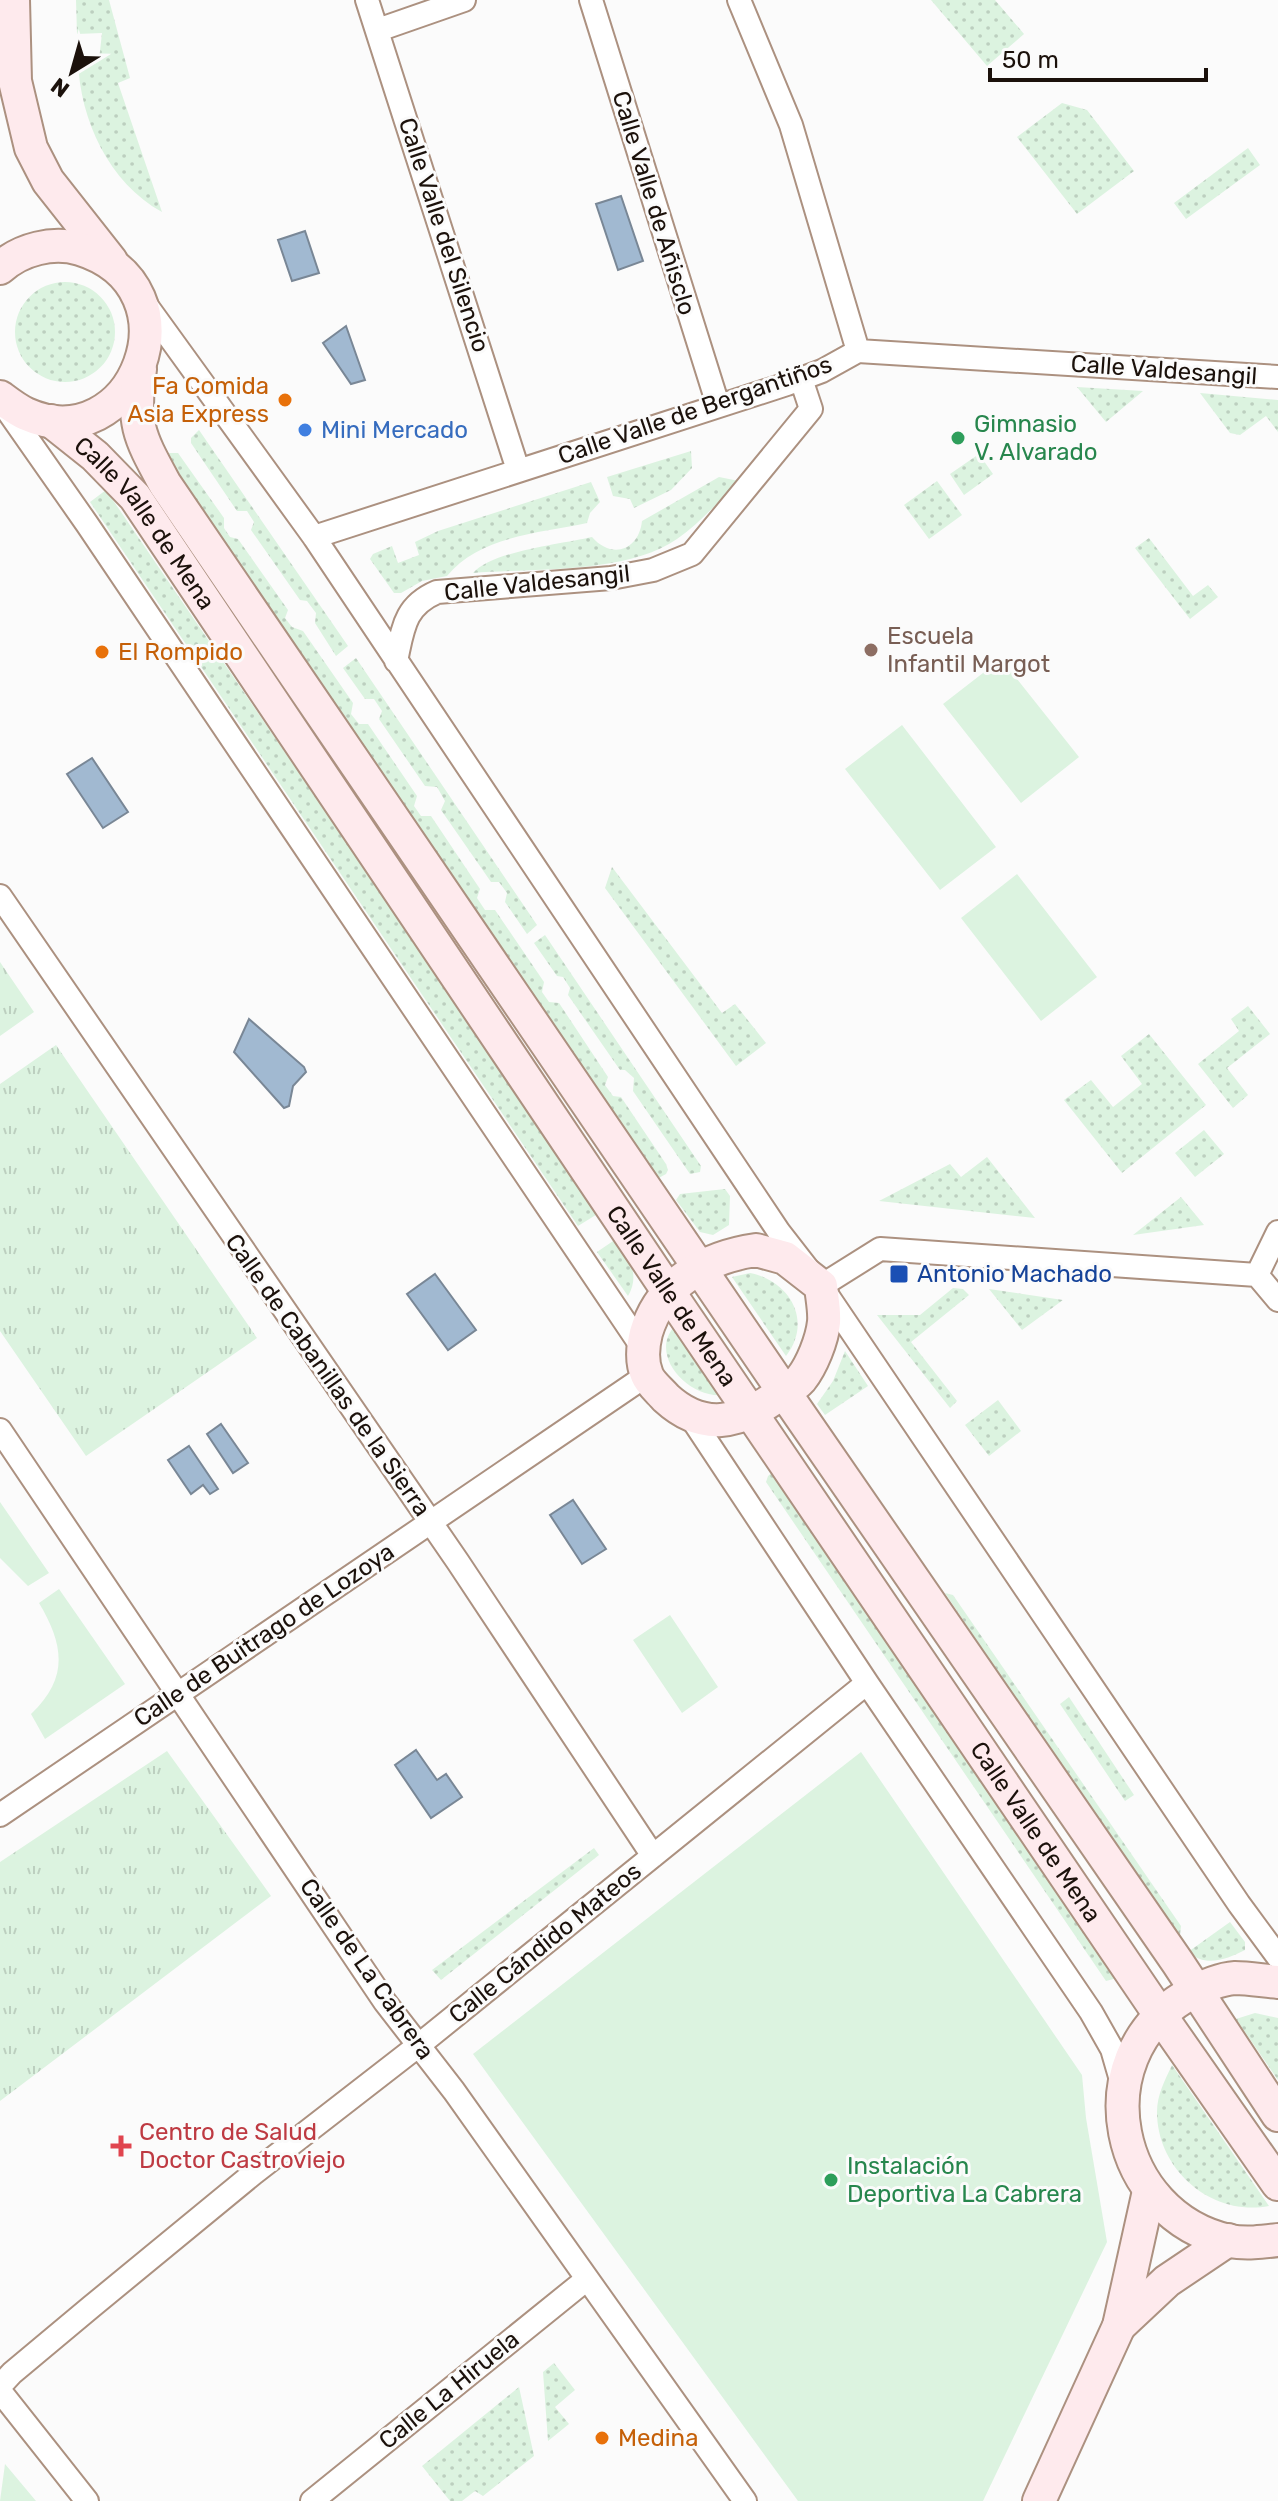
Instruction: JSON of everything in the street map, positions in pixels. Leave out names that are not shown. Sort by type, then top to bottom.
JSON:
[{"type":"main road","points":[[13,0],[15,81],[31,148],[48,181],[138,294]]},
{"type":"main road","points":[[0,268],[29,251],[57,246],[69,246],[99,255],[115,266]]},
{"type":"main road","name":"Calle Valle de Mena","points":[[138,294],[147,334],[135,400],[139,432],[165,484],[1196,1990],[1278,2115]]},
{"type":"main road","points":[[0,399],[24,414],[51,421],[79,419],[103,410],[118,399],[140,369]]},
{"type":"main road","name":"Calle Valle de Mena","points":[[51,421],[95,456],[135,497],[668,1291],[1278,2184]]},
{"type":"main road","points":[[756,1250],[785,1258],[821,1286],[824,1323],[815,1353],[801,1379],[753,1413],[726,1421],[690,1416],[659,1390],[644,1361],[651,1315],[668,1291],[699,1266],[730,1254],[756,1250]]},
{"type":"main road","points":[[1278,1982],[1233,1978],[1196,1990],[1160,2015],[1135,2051],[1123,2087],[1123,2131],[1134,2166],[1149,2191],[1191,2226],[1228,2240],[1248,2243],[1278,2240]]},
{"type":"main road","points":[[1039,2501],[1119,2326],[1149,2191]]},
{"type":"main road","points":[[1119,2326],[1167,2281],[1228,2240]]},
{"type":"street","name":"Calle Valle del Silencio","points":[[367,0],[518,470]]},
{"type":"street","points":[[378,30],[464,0]]},
{"type":"street","name":"Calle Valle de Añisclo","points":[[591,0],[718,405]]},
{"type":"street","name":"Calle Valle de Bergantiños","points":[[314,537],[801,379],[858,351],[791,125],[739,0]]},
{"type":"street","points":[[138,294],[314,537],[779,1232],[821,1286],[1278,1957]]},
{"type":"street","name":"Calle Valdesangil","points":[[858,351],[1278,377]]},
{"type":"street","name":"Calle Valdesangil","points":[[396,661],[411,610],[420,599],[437,592],[611,578],[653,570],[692,554],[811,409],[801,379]]},
{"type":"street","name":"Calle Valle de Mena","points":[[0,399],[105,550],[644,1361]]},
{"type":"street","name":"Calle de Cabanillas de la Sierra","points":[[0,896],[430,1521],[653,1856]]},
{"type":"street","points":[[1257,1275],[1278,1232]]},
{"type":"street","points":[[821,1286],[880,1249],[1257,1275],[1278,1300]]},
{"type":"street","name":"Calle de Buitrago de Lozoya","points":[[0,1815],[430,1521],[644,1361]]},
{"type":"street","points":[[690,1416],[1091,2012],[1112,2049],[1123,2087]]},
{"type":"street","name":"Calle de La Cabrera","points":[[0,1430],[385,2002],[419,2045],[745,2501]]},
{"type":"street","name":"Calle Cándido Mateos","points":[[0,2389],[12,2373],[254,2173],[419,2045],[867,1683]]},
{"type":"street","name":"Calle La Hiruela","points":[[312,2501],[587,2279]]},
{"type":"street","points":[[0,2389],[87,2501]]},
{"type":"green space","points":[[76,0],[109,0],[130,78],[118,83],[162,212],[143,200],[127,184],[101,148],[91,127],[78,61],[99,60],[102,33],[77,34]]},
{"type":"green space","points":[[931,0],[995,0],[1024,34],[987,66]]},
{"type":"green space","points":[[1062,103],[1087,110],[1134,171],[1077,214],[1017,137]]},
{"type":"green space","points":[[1248,148],[1260,165],[1186,219],[1174,203]]},
{"type":"green space","points":[[65,282],[84,286],[100,297],[111,313],[115,332],[111,351],[100,367],[84,378],[65,382],[46,378],[30,367],[19,351],[15,332],[19,313],[30,297],[46,286]]},
{"type":"green space","points":[[1077,387],[1143,391],[1106,422]]},
{"type":"green space","points":[[1200,393],[1278,400],[1278,432],[1266,416],[1240,435],[1230,433]]},
{"type":"green space","points":[[199,430],[348,646],[336,656],[315,623],[316,613],[307,601],[300,600],[251,530],[254,522],[247,511],[237,511],[191,443],[191,438]]},
{"type":"green space","points":[[691,451],[692,468],[671,490],[634,508],[630,499],[613,496],[607,477]]},
{"type":"green space","points":[[165,453],[178,453],[224,518],[224,528],[230,537],[238,539],[288,610],[285,618],[292,627],[303,631],[353,703],[351,714],[359,724],[368,724],[417,796],[414,806],[421,816],[431,816],[480,889],[477,898],[485,910],[495,910],[544,982],[542,992],[549,1002],[559,1003],[608,1077],[605,1085],[613,1096],[621,1097],[666,1164],[666,1174],[655,1180],[171,470]]},
{"type":"green space","points":[[979,454],[993,474],[964,495],[950,474]]},
{"type":"green space","points":[[719,477],[739,481],[694,526],[656,550],[606,564],[473,573],[482,565],[511,554],[592,537],[608,548],[623,548],[636,539],[642,521]]},
{"type":"green space","points":[[937,481],[962,515],[929,539],[904,505]]},
{"type":"green space","points":[[591,482],[600,502],[590,513],[587,523],[493,544],[460,563],[447,576],[422,581],[401,593],[394,593],[370,559],[373,554],[392,546],[398,563],[419,555],[415,542],[438,531]]},
{"type":"green space","points":[[106,490],[599,1213],[578,1226],[90,502]]},
{"type":"green space","points":[[1149,538],[1193,596],[1208,585],[1218,597],[1190,619],[1135,548]]},
{"type":"green space","points":[[356,658],[537,925],[527,934],[505,902],[507,893],[499,882],[491,882],[441,810],[445,801],[437,787],[425,786],[379,719],[382,711],[374,699],[365,699],[343,668]]},
{"type":"green space","points":[[1001,659],[1079,757],[1021,803],[943,704]]},
{"type":"green space","points":[[902,725],[996,847],[940,890],[845,769]]},
{"type":"green space","points":[[612,867],[722,1013],[735,1004],[766,1043],[736,1066],[605,888]]},
{"type":"green space","points":[[1017,874],[1097,977],[1041,1021],[961,918]]},
{"type":"green space","points":[[545,935],[701,1166],[700,1172],[690,1174],[633,1091],[634,1078],[625,1070],[620,1070],[568,995],[570,988],[563,977],[557,976],[534,943]]},
{"type":"green space","points":[[0,962],[34,1012],[0,1036]]},
{"type":"green space","points":[[1248,1006],[1270,1034],[1227,1068],[1248,1095],[1233,1108],[1198,1064],[1239,1031],[1231,1019]]},
{"type":"green space","points":[[1149,1034],[1206,1105],[1122,1173],[1064,1100],[1091,1080],[1113,1107],[1142,1084],[1121,1056]]},
{"type":"green space","points":[[56,1045],[257,1338],[86,1456],[0,1331],[0,1084]]},
{"type":"green space","points":[[1204,1130],[1224,1154],[1195,1177],[1175,1153]]},
{"type":"green space","points":[[987,1157],[1035,1218],[879,1201],[950,1164],[961,1177]]},
{"type":"green space","points":[[725,1189],[730,1196],[729,1225],[713,1235],[700,1232],[676,1200],[680,1194]]},
{"type":"green space","points":[[1181,1197],[1204,1225],[1133,1235]]},
{"type":"green space","points":[[616,1239],[633,1273],[628,1296],[597,1252]]},
{"type":"green space","points":[[750,1273],[776,1284],[793,1304],[797,1329],[794,1343],[786,1356],[732,1277]]},
{"type":"green space","points":[[953,1288],[963,1289],[969,1295],[911,1342],[957,1401],[950,1408],[877,1315],[920,1315]]},
{"type":"green space","points":[[989,1289],[1063,1300],[1022,1330]]},
{"type":"green space","points":[[674,1327],[722,1395],[697,1390],[676,1373],[666,1350],[667,1338]]},
{"type":"green space","points":[[845,1351],[868,1386],[825,1415],[817,1404],[833,1381]]},
{"type":"green space","points":[[998,1400],[1021,1431],[989,1456],[965,1425]]},
{"type":"green space","points":[[775,1470],[1117,1978],[1106,1981],[766,1482]]},
{"type":"green space","points":[[0,1502],[49,1573],[28,1586],[0,1558]]},
{"type":"green space","points":[[59,1589],[125,1684],[45,1739],[31,1714],[52,1687],[59,1661],[54,1633],[39,1603]]},
{"type":"green space","points":[[945,1593],[953,1595],[1181,1926],[1177,1938]]},
{"type":"green space","points":[[670,1615],[718,1687],[682,1713],[633,1640]]},
{"type":"green space","points":[[1069,1697],[1134,1795],[1125,1801],[1060,1704]]},
{"type":"green space","points":[[167,1751],[271,1896],[0,2101],[0,1862]]},
{"type":"green space","name":"Instalación Deportiva La Cabrera","points":[[861,1752],[1082,2075],[1086,2118],[1107,2242],[983,2501],[798,2501],[473,2054]]},
{"type":"green space","points":[[594,1848],[599,1855],[441,1980],[432,1970]]},
{"type":"green space","points":[[1230,1922],[1245,1942],[1245,1950],[1224,1959],[1209,1961],[1188,1952]]},
{"type":"green space","points":[[1255,2013],[1278,2018],[1278,2080],[1236,2019]]},
{"type":"green space","points":[[1172,2065],[1269,2206],[1227,2204],[1192,2185],[1177,2170],[1166,2153],[1159,2133],[1157,2112],[1160,2094]]},
{"type":"green space","points":[[554,2363],[575,2390],[555,2407],[569,2424],[548,2441],[543,2372]]},
{"type":"green space","points":[[519,2387],[534,2456],[483,2496],[475,2491],[462,2501],[450,2501],[422,2466]]},
{"type":"green space","points":[[5,2464],[36,2501],[0,2501]]},
{"type":"water","points":[[621,196],[643,261],[618,270],[596,204]]},
{"type":"water","points":[[305,231],[319,273],[292,281],[278,240]]},
{"type":"water","points":[[346,326],[365,380],[351,384],[323,343]]},
{"type":"water","points":[[92,758],[128,812],[103,828],[67,774]]},
{"type":"water","points":[[249,1019],[304,1067],[306,1072],[293,1086],[289,1106],[284,1108],[234,1052]]},
{"type":"water","points":[[435,1274],[476,1330],[448,1350],[407,1294]]},
{"type":"water","points":[[221,1424],[248,1463],[233,1473],[207,1434]]},
{"type":"water","points":[[189,1446],[218,1489],[210,1494],[203,1485],[191,1494],[168,1460]]},
{"type":"water","points":[[573,1500],[606,1549],[582,1564],[550,1515]]},
{"type":"water","points":[[416,1750],[437,1780],[446,1774],[462,1797],[431,1818],[395,1765]]},
{"type":"place","name":"Fa Comida Asia Express","points":[[285,400]]},
{"type":"place","name":"Mini Mercado","points":[[305,430]]},
{"type":"place","name":"Gimnasio V. Alvarado","points":[[958,438]]},
{"type":"place","name":"Escuela Infantil Margot","points":[[871,650]]},
{"type":"place","name":"El Rompido","points":[[102,652]]},
{"type":"place","name":"Antonio Machado","points":[[899,1274]]},
{"type":"place","name":"Centro de Salud Doctor Castroviejo","points":[[121,2146]]},
{"type":"place","name":"Instalación Deportiva La Cabrera","points":[[831,2180]]},
{"type":"place","name":"Medina","points":[[602,2438]]}]
